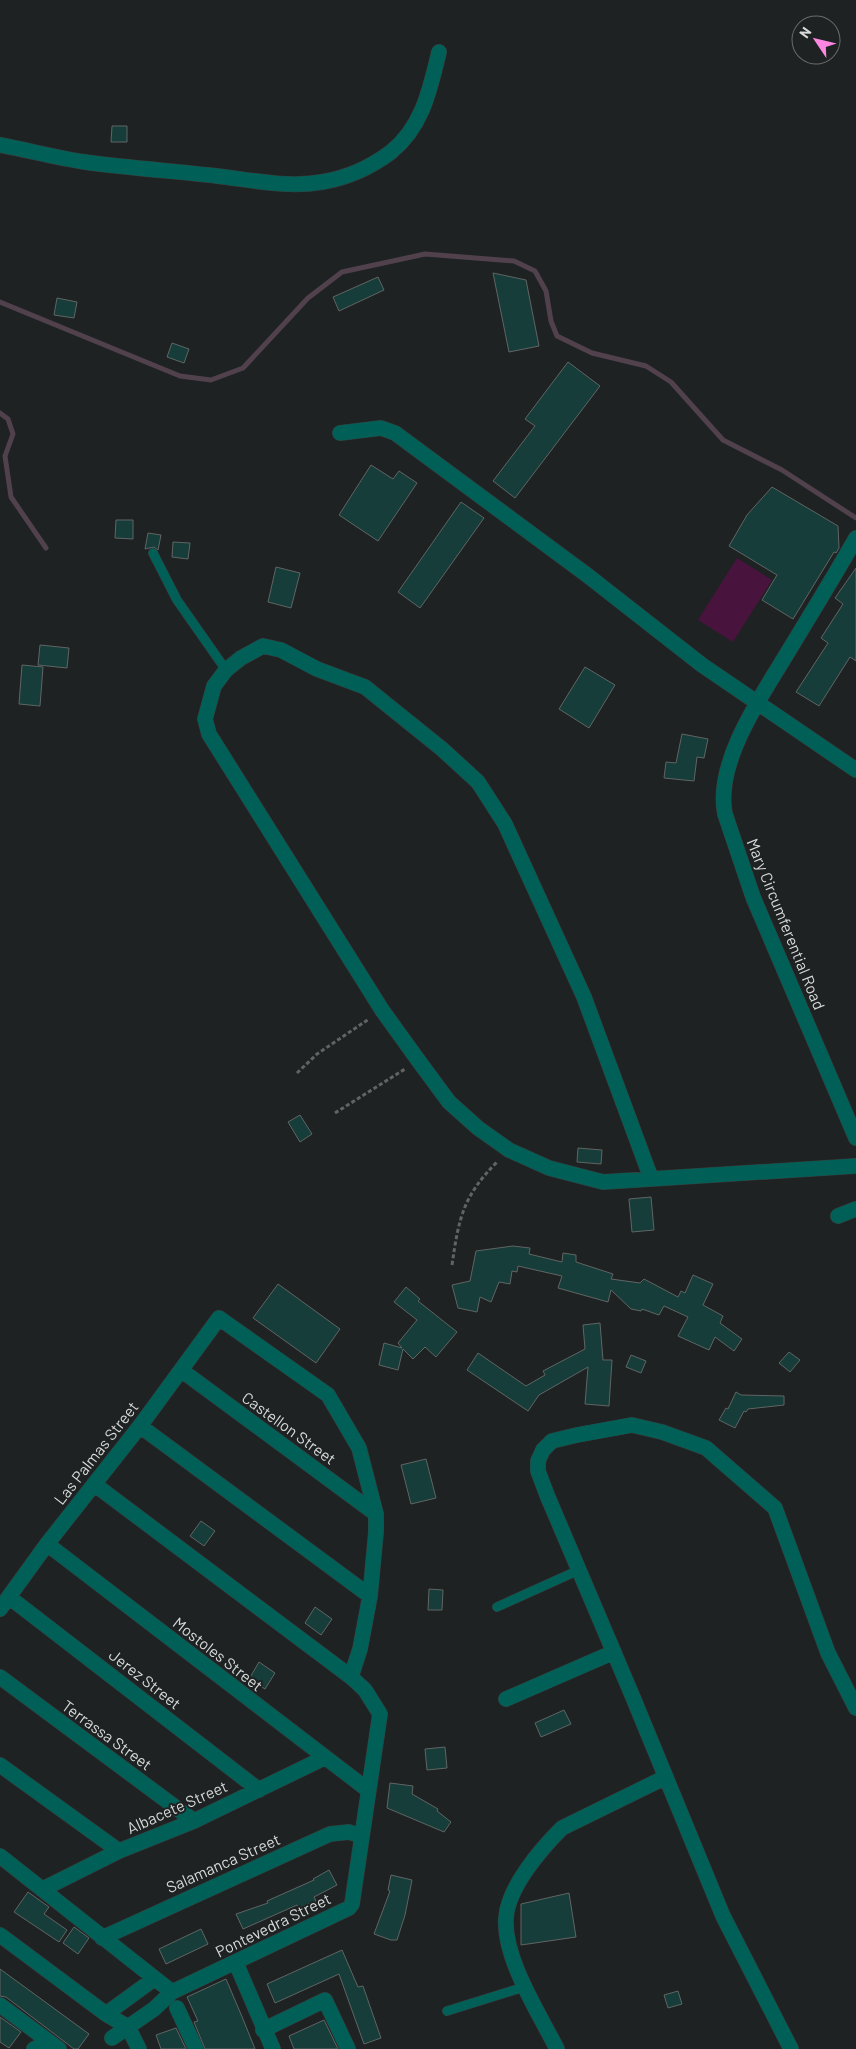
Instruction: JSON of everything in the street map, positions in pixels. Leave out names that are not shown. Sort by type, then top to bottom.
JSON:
[{"type":"street","points":[[0,144],[95,163],[267,182],[304,184],[321,182],[354,174],[372,164],[392,151],[409,133],[426,103],[439,52]]},
{"type":"street","points":[[340,434],[381,428],[395,433],[579,569],[702,665],[856,770]]},
{"type":"street","name":"Mary Circumferential Road","points":[[854,541],[757,702],[740,735],[723,787],[722,801],[753,897],[856,1138]]},
{"type":"street","points":[[651,1178],[584,997],[505,824],[478,782],[442,749],[365,687],[318,669],[281,650],[263,646],[241,658],[226,670],[214,686],[205,718],[209,734],[382,1010],[449,1102],[478,1128],[509,1150],[549,1168],[603,1182],[856,1166]]},
{"type":"street","points":[[838,1216],[856,1209]]},
{"type":"street","name":"Las Palmas Street","points":[[4,1603],[140,1426],[219,1318],[328,1395],[359,1448],[376,1514]]},
{"type":"street","name":"Castellon Street","points":[[181,1370],[376,1514]]},
{"type":"street","points":[[791,2049],[723,1916],[538,1471],[539,1456],[543,1450],[552,1441],[632,1425],[662,1432],[706,1448],[775,1508],[828,1653],[856,1708]]},
{"type":"street","points":[[140,1426],[370,1596]]},
{"type":"street","points":[[94,1484],[366,1690],[380,1714],[361,1836]]},
{"type":"street","points":[[351,1677],[360,1649],[370,1596],[376,1514]]},
{"type":"street","name":"Mostoles Street","points":[[48,1544],[368,1790]]},
{"type":"street","name":"Jerez Street","points":[[4,1603],[259,1790]]},
{"type":"street","points":[[506,1699],[614,1652]]},
{"type":"street","name":"Terrassa Street","points":[[0,1677],[194,1820]]},
{"type":"street","name":"Albacete Street","points":[[43,1889],[119,1851],[194,1820],[324,1758]]},
{"type":"street","points":[[0,1764],[119,1851]]},
{"type":"street","points":[[557,2049],[524,1987],[508,1943],[506,1918],[508,1904],[524,1874],[549,1841],[562,1828],[666,1777]]},
{"type":"street","name":"Salamanca Street","points":[[102,1938],[330,1834],[349,1832],[361,1836]]},
{"type":"street","name":"Pontevedra Street","points":[[114,2044],[128,2027],[154,2009],[172,1992],[349,1908],[352,1904],[361,1836]]},
{"type":"street","points":[[0,1856],[172,1992]]},
{"type":"street","points":[[0,1935],[106,2014],[128,2027],[139,2049]]},
{"type":"street","points":[[236,1962],[263,2030],[273,2049]]},
{"type":"street","points":[[106,2014],[154,1979]]},
{"type":"street","points":[[263,2030],[325,2000],[348,2049]]},
{"type":"street","points":[[0,2005],[54,2045]]},
{"type":"street","points":[[178,2008],[196,2049]]},
{"type":"street","points":[[106,2014],[114,2044]]},
{"type":"street","points":[[34,2049],[54,2045]]},
{"type":"lane","points":[[154,554],[178,600],[226,670]]},
{"type":"lane","points":[[497,1607],[579,1570]]},
{"type":"lane","points":[[447,2011],[524,1987]]},
{"type":"path","points":[[297,1073],[317,1054],[382,1010]]},
{"type":"path","points":[[335,1113],[418,1060]]},
{"type":"path","points":[[452,1265],[458,1225],[471,1192],[509,1150]]},
{"type":"shaded area","points":[[737,558],[772,580],[733,642],[698,620]]},
{"type":"building","points":[[112,126],[127,126],[127,142],[111,142]]},
{"type":"building","points":[[493,273],[526,280],[539,346],[509,352]]},
{"type":"building","points":[[378,277],[384,290],[339,311],[333,297]]},
{"type":"building","points":[[57,298],[77,302],[74,318],[54,315]]},
{"type":"building","points":[[172,343],[189,349],[184,363],[167,357]]},
{"type":"building","points":[[568,362],[600,386],[515,498],[493,481],[535,426],[525,419]]},
{"type":"building","points":[[371,465],[393,479],[399,471],[417,483],[378,541],[339,515]]},
{"type":"building","points":[[772,487],[838,526],[839,548],[836,553],[834,552],[793,619],[762,600],[777,575],[729,546],[747,515]]},
{"type":"building","points":[[461,502],[484,518],[420,608],[398,592]]},
{"type":"building","points":[[116,520],[133,520],[133,539],[115,538]]},
{"type":"building","points":[[148,533],[161,535],[158,550],[154,547],[145,549]]},
{"type":"building","points":[[173,542],[190,543],[188,559],[172,557]]},
{"type":"building","points":[[276,567],[300,573],[291,608],[268,602]]},
{"type":"building","points":[[856,568],[856,661],[850,657],[819,706],[796,692],[828,643],[821,638],[843,604],[835,598]]},
{"type":"building","points":[[40,645],[69,648],[67,668],[38,665]]},
{"type":"building","points":[[22,665],[43,667],[40,706],[19,704]]},
{"type":"building","points":[[585,667],[615,685],[589,728],[559,709]]},
{"type":"building","points":[[682,734],[708,739],[704,758],[697,757],[694,781],[664,778],[666,762],[676,763]]},
{"type":"building","points":[[300,1115],[312,1134],[300,1142],[288,1122]]},
{"type":"building","points":[[578,1148],[602,1150],[601,1164],[577,1162]]},
{"type":"building","points":[[651,1197],[654,1230],[632,1232],[629,1199]]},
{"type":"building","points":[[513,1246],[530,1248],[529,1254],[562,1262],[563,1253],[576,1255],[576,1262],[613,1274],[611,1279],[640,1283],[644,1279],[678,1297],[681,1291],[685,1293],[693,1275],[713,1284],[703,1305],[723,1316],[720,1323],[742,1339],[734,1351],[715,1337],[709,1350],[678,1336],[688,1317],[664,1306],[659,1315],[642,1309],[641,1311],[631,1309],[611,1290],[608,1302],[558,1288],[562,1276],[518,1266],[517,1272],[512,1271],[510,1284],[499,1282],[491,1302],[480,1297],[477,1312],[458,1308],[452,1285],[470,1281],[476,1251]]},
{"type":"building","points":[[278,1284],[340,1329],[316,1363],[253,1318]]},
{"type":"building","points":[[406,1287],[420,1299],[418,1301],[457,1332],[436,1357],[425,1347],[413,1359],[403,1349],[398,1370],[379,1365],[384,1343],[402,1348],[398,1343],[417,1320],[394,1302]]},
{"type":"building","points":[[600,1323],[603,1360],[612,1360],[609,1406],[585,1404],[588,1367],[539,1395],[528,1411],[467,1370],[478,1353],[526,1386],[545,1375],[543,1371],[585,1349],[583,1325]]},
{"type":"building","points":[[789,1352],[800,1360],[790,1372],[779,1363]]},
{"type":"building","points":[[631,1355],[646,1361],[641,1373],[626,1367]]},
{"type":"building","points":[[736,1392],[741,1395],[784,1396],[784,1405],[748,1409],[746,1412],[744,1411],[735,1428],[719,1420],[726,1408],[728,1409]]},
{"type":"building","points":[[426,1459],[436,1498],[411,1504],[401,1465]]},
{"type":"building","points":[[201,1521],[215,1531],[204,1546],[190,1536]]},
{"type":"building","points":[[429,1589],[443,1590],[442,1610],[428,1610]]},
{"type":"building","points":[[315,1607],[332,1619],[321,1635],[305,1623]]},
{"type":"building","points":[[259,1662],[275,1673],[265,1689],[249,1679]]},
{"type":"building","points":[[564,1710],[571,1724],[541,1737],[535,1723]]},
{"type":"building","points":[[445,1747],[447,1768],[427,1770],[425,1749]]},
{"type":"building","points":[[390,1783],[413,1786],[412,1794],[438,1809],[437,1811],[451,1822],[444,1832],[387,1808]]},
{"type":"building","points":[[329,1870],[337,1885],[314,1897],[316,1901],[299,1908],[297,1905],[243,1929],[236,1914],[268,1903],[267,1901],[314,1880]]},
{"type":"building","points":[[391,1875],[412,1880],[405,1915],[397,1940],[391,1940],[374,1934],[390,1891],[388,1890]]},
{"type":"building","points":[[28,1892],[49,1907],[44,1914],[67,1930],[59,1942],[14,1912]]},
{"type":"building","points":[[569,1893],[576,1937],[521,1945],[521,1904]]},
{"type":"building","points":[[74,1927],[89,1938],[78,1954],[63,1943]]},
{"type":"building","points":[[201,1929],[208,1944],[166,1964],[159,1949]]},
{"type":"building","points":[[342,1950],[358,1987],[363,1986],[381,2038],[364,2044],[339,1974],[275,2003],[267,1984]]},
{"type":"building","points":[[0,1969],[89,2034],[78,2049],[74,2049],[6,1997],[0,1996]]},
{"type":"building","points":[[226,1979],[255,2049],[205,2049],[194,2022],[198,2021],[187,1997]]},
{"type":"building","points":[[678,1991],[682,2004],[668,2008],[664,1995]]},
{"type":"building","points":[[0,2017],[21,2032],[9,2048],[0,2042]]},
{"type":"building","points":[[324,2020],[338,2049],[294,2049],[289,2036]]},
{"type":"building","points":[[176,2028],[186,2049],[161,2049],[156,2035]]},
{"type":"waterway","points":[[0,302],[180,376],[211,380],[243,368],[308,298],[342,272],[425,254],[514,261],[535,271],[546,291],[551,321],[557,336],[592,353],[646,366],[671,382],[723,440],[782,470],[856,518]]},
{"type":"waterway","points":[[0,413],[8,419],[13,434],[5,456],[11,497],[46,548]]}]
